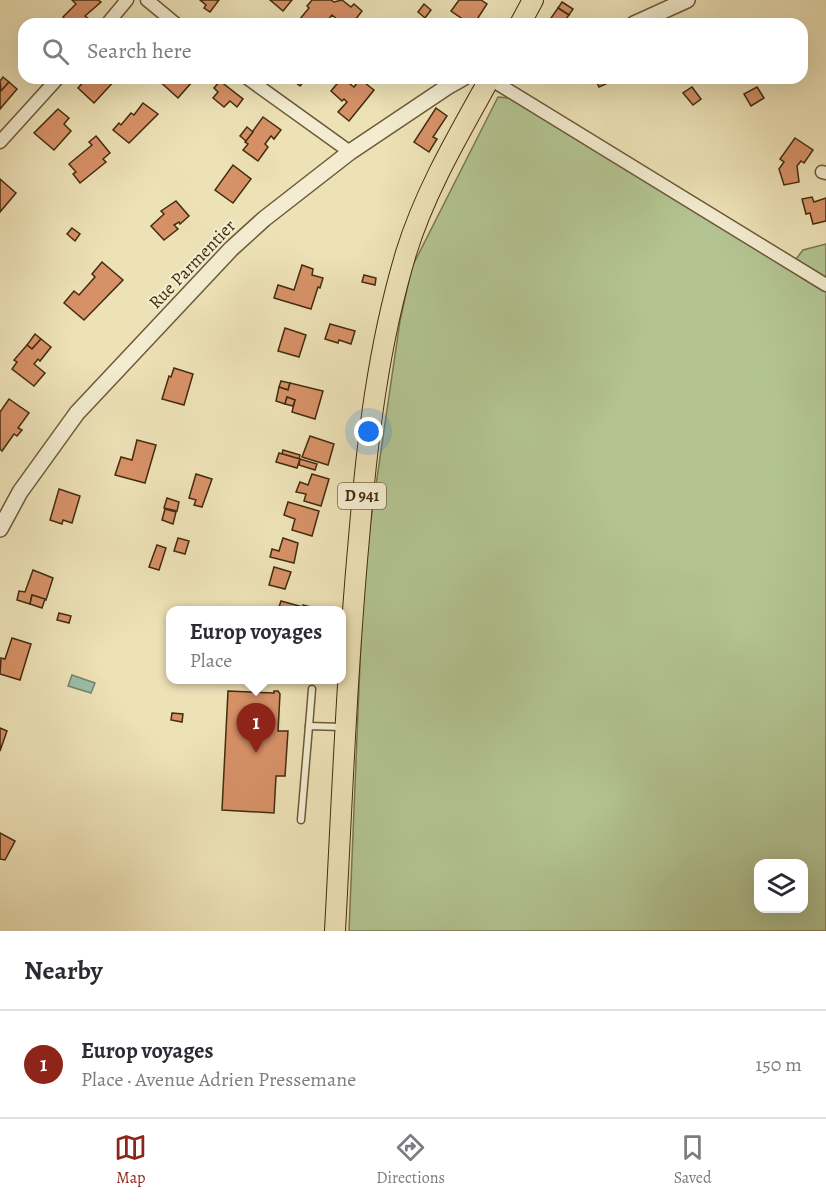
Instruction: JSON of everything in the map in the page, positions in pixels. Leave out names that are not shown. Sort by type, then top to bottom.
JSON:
[{"type":"main road","points":[[522,18],[533,0]]},
{"type":"main road","name":"D 941","points":[[334,931],[353,604],[368,438],[389,316],[407,251],[431,190],[484,84]]},
{"type":"street","points":[[111,18],[127,0]]},
{"type":"street","points":[[147,0],[169,18]]},
{"type":"street","points":[[647,18],[687,0]]},
{"type":"street","points":[[0,142],[53,84]]},
{"type":"street","points":[[255,84],[350,152]]},
{"type":"street","name":"Rue Parmentier","points":[[0,529],[20,492],[77,413],[231,249],[264,219],[350,152],[452,84]]},
{"type":"street","points":[[493,84],[826,285]]},
{"type":"lane","points":[[301,820],[312,688]]},
{"type":"lane","points":[[309,726],[346,727]]},
{"type":"shaded area","points":[[498,97],[509,98],[826,291],[826,931],[349,931],[364,567],[400,321],[412,267]]},
{"type":"shaded area","points":[[826,244],[826,277],[796,259],[803,250]]},
{"type":"shaded area","points":[[72,675],[95,683],[91,693],[68,686]]},
{"type":"building","points":[[72,0],[101,2],[85,16],[88,18],[63,17],[76,4]]},
{"type":"building","points":[[200,0],[219,0],[210,12],[204,8],[206,5]]},
{"type":"building","points":[[270,0],[292,0],[283,11]]},
{"type":"building","points":[[312,0],[334,2],[342,0],[351,7],[354,4],[362,11],[357,18],[336,18],[332,15],[329,18],[301,18],[309,8],[307,6]]},
{"type":"building","points":[[459,0],[481,0],[487,4],[478,18],[461,18],[451,11]]},
{"type":"building","points":[[562,2],[573,9],[569,15],[558,8]]},
{"type":"building","points":[[424,4],[431,10],[425,18],[418,12]]},
{"type":"building","points":[[558,8],[569,15],[567,18],[551,18]]},
{"type":"building","points":[[3,77],[9,82],[1,91],[0,81]]},
{"type":"building","points":[[9,82],[17,89],[0,109],[0,90]]},
{"type":"building","points":[[82,84],[111,84],[94,103],[78,88]]},
{"type":"building","points":[[163,84],[190,84],[178,98]]},
{"type":"building","points":[[217,84],[224,84],[243,99],[237,107],[230,101],[224,107],[213,98],[218,92],[214,88]]},
{"type":"building","points":[[337,84],[350,84],[354,87],[356,84],[366,84],[374,90],[349,121],[338,112],[347,102],[344,99],[342,101],[331,91]]},
{"type":"building","points":[[692,87],[701,99],[693,105],[683,93]]},
{"type":"building","points":[[757,87],[764,98],[751,106],[744,94]]},
{"type":"building","points":[[143,103],[158,114],[129,143],[113,130],[119,123],[121,125],[131,113],[134,115]]},
{"type":"building","points":[[436,108],[447,116],[433,137],[437,139],[429,152],[414,142]]},
{"type":"building","points":[[58,109],[69,118],[64,124],[71,131],[54,150],[34,133]]},
{"type":"building","points":[[263,117],[281,130],[274,139],[271,136],[265,144],[268,147],[258,161],[243,150],[248,144],[245,142]]},
{"type":"building","points":[[247,127],[253,132],[246,141],[240,136]]},
{"type":"building","points":[[96,136],[110,153],[103,159],[106,162],[80,183],[73,174],[76,172],[69,164],[92,145],[89,142]]},
{"type":"building","points":[[795,138],[813,150],[804,163],[801,161],[797,166],[799,182],[784,185],[779,169],[784,162],[780,159]]},
{"type":"building","points":[[233,165],[251,179],[233,203],[215,190]]},
{"type":"building","points":[[0,179],[16,193],[0,212]]},
{"type":"building","points":[[812,197],[814,202],[826,198],[826,221],[813,224],[810,213],[806,214],[802,199]]},
{"type":"building","points":[[176,201],[189,216],[180,224],[179,222],[174,225],[178,229],[164,240],[151,226],[164,214],[161,211]]},
{"type":"building","points":[[72,228],[80,234],[75,241],[67,234]]},
{"type":"building","points":[[102,262],[123,280],[84,320],[64,303],[74,291],[79,295],[95,277],[92,274]]},
{"type":"building","points":[[302,265],[313,269],[312,275],[323,278],[311,309],[274,298],[278,285],[294,290]]},
{"type":"building","points":[[364,275],[376,278],[375,285],[362,282]]},
{"type":"building","points":[[330,324],[355,331],[351,344],[325,339]]},
{"type":"building","points":[[285,328],[306,335],[299,357],[278,351]]},
{"type":"building","points":[[35,334],[41,339],[32,349],[27,345]]},
{"type":"building","points":[[41,339],[51,347],[40,361],[38,359],[34,364],[45,373],[34,386],[12,369],[17,362],[14,360],[27,345],[32,349]]},
{"type":"building","points":[[174,368],[193,374],[184,405],[162,399]]},
{"type":"building","points":[[281,381],[290,383],[288,390],[279,387]]},
{"type":"building","points":[[290,383],[323,391],[315,419],[292,412],[295,400],[287,397],[285,404],[276,401],[279,387],[288,390]]},
{"type":"building","points":[[287,397],[295,400],[293,406],[285,404]]},
{"type":"building","points":[[9,399],[29,413],[18,428],[22,430],[17,436],[14,434],[2,451],[0,449],[0,412]]},
{"type":"building","points":[[310,436],[334,444],[328,465],[302,457]]},
{"type":"building","points":[[137,440],[156,445],[145,483],[115,475],[121,457],[132,460]]},
{"type":"building","points":[[283,450],[300,455],[299,459],[282,454]]},
{"type":"building","points":[[279,453],[300,459],[297,468],[276,462]]},
{"type":"building","points":[[300,459],[317,464],[315,470],[299,465]]},
{"type":"building","points":[[196,474],[212,479],[202,507],[194,505],[196,500],[189,498]]},
{"type":"building","points":[[312,474],[329,479],[321,506],[304,501],[306,494],[296,492],[300,482],[308,485]]},
{"type":"building","points":[[59,489],[80,496],[72,523],[63,520],[62,524],[50,520]]},
{"type":"building","points":[[167,498],[179,502],[177,511],[164,508]]},
{"type":"building","points":[[288,502],[319,511],[312,536],[292,530],[295,519],[284,515]]},
{"type":"building","points":[[165,509],[176,512],[173,524],[162,520]]},
{"type":"building","points":[[178,538],[189,541],[185,554],[174,551]]},
{"type":"building","points":[[283,538],[298,543],[294,563],[270,557],[272,549],[279,551]]},
{"type":"building","points":[[157,545],[166,548],[159,570],[149,567]]},
{"type":"building","points":[[274,567],[291,572],[285,589],[269,585]]},
{"type":"building","points":[[33,570],[53,578],[46,600],[32,595],[30,604],[17,600],[19,591],[25,592]]},
{"type":"building","points":[[32,595],[45,599],[42,608],[30,604]]},
{"type":"building","points":[[281,601],[299,606],[279,606]]},
{"type":"building","points":[[59,613],[71,616],[69,623],[57,620]]},
{"type":"building","points":[[12,638],[31,644],[20,680],[0,674],[1,658],[5,659]]},
{"type":"building","points":[[228,691],[274,693],[278,691],[280,694],[278,731],[288,731],[285,776],[276,776],[274,813],[222,810]]},
{"type":"building","points":[[172,713],[183,714],[182,722],[171,720]]},
{"type":"building","points":[[0,728],[7,731],[0,751]]},
{"type":"building","points":[[0,833],[15,841],[5,860],[0,859]]},
{"type":"place","name":"Europ voyages","points":[[256,753]]}]
